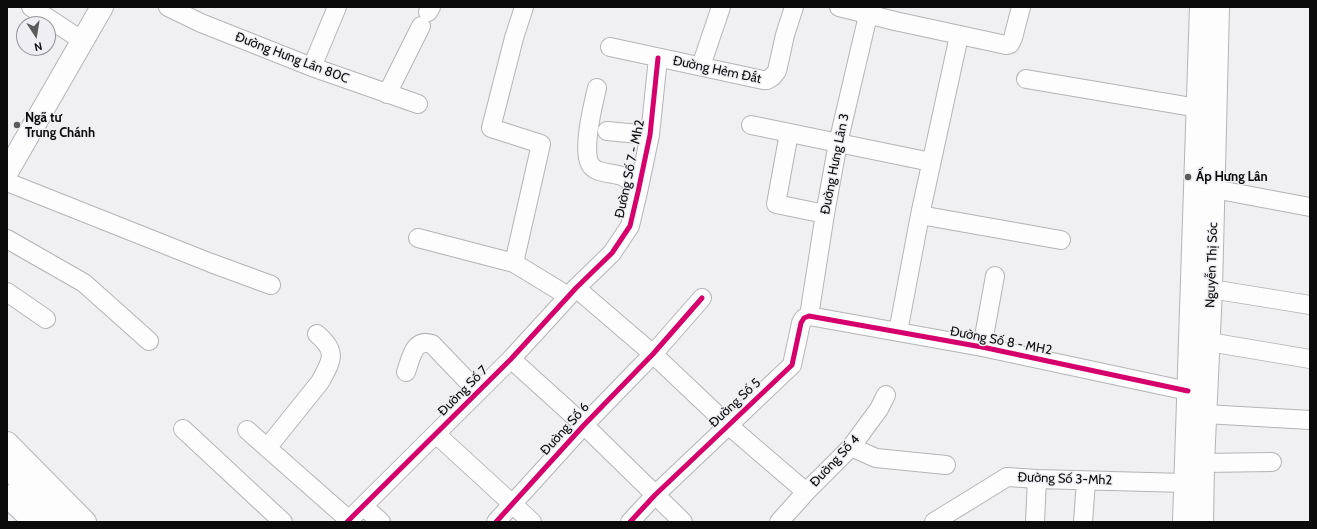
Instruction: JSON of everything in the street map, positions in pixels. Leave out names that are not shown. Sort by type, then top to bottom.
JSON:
[{"type":"main road","points":[[7,172],[102,7]]},
{"type":"main road","name":"Nguyễn Thị Sóc","points":[[1184,522],[1198,108],[1207,8]]},
{"type":"main road","name":"Nguyễn Thị Sóc","points":[[1202,522],[1214,188],[1207,8]]},
{"type":"main road","points":[[7,443],[85,522]]},
{"type":"main road","points":[[7,467],[62,522]]},
{"type":"main road","points":[[7,496],[35,522]]},
{"type":"street","points":[[31,7],[83,41]]},
{"type":"street","name":"Đường Hưng Lân 80C","points":[[168,7],[201,23],[312,67],[418,104]]},
{"type":"street","points":[[312,67],[337,7]]},
{"type":"street","points":[[514,263],[541,144],[491,128],[514,38],[524,7]]},
{"type":"street","points":[[701,66],[721,7]]},
{"type":"street","name":"Đường Hẻm Đắt","points":[[610,47],[767,80],[777,71],[785,35],[794,7]]},
{"type":"street","points":[[839,7],[869,11],[959,36],[1006,45],[1010,44],[1013,38],[1021,7]]},
{"type":"street","name":"Đường Hưng Lân 3","points":[[809,316],[838,143],[869,11]]},
{"type":"street","points":[[387,94],[427,15]]},
{"type":"street","points":[[898,332],[920,215],[959,36]]},
{"type":"street","name":"Đường Số 7 - Mh2","points":[[572,292],[612,253],[630,226],[650,135],[658,58]]},
{"type":"street","points":[[1026,79],[1198,108]]},
{"type":"street","points":[[597,88],[589,125],[588,157],[590,164],[593,168],[599,171],[623,176],[629,179],[638,192]]},
{"type":"street","points":[[751,125],[932,162]]},
{"type":"street","points":[[607,131],[650,135]]},
{"type":"street","points":[[789,133],[776,204],[825,214]]},
{"type":"street","points":[[7,182],[211,263],[271,285]]},
{"type":"street","points":[[1214,188],[1310,207]]},
{"type":"street","points":[[920,215],[1061,240]]},
{"type":"street","points":[[418,238],[514,263],[572,292],[653,354],[728,424],[806,492]]},
{"type":"street","points":[[7,239],[84,283],[148,341]]},
{"type":"street","points":[[982,347],[995,276]]},
{"type":"street","points":[[1211,289],[1310,305]]},
{"type":"street","points":[[7,292],[46,320]]},
{"type":"street","name":"Đường Số 7","points":[[363,506],[511,359],[572,292]]},
{"type":"street","name":"Đường Số 6","points":[[496,522],[584,424],[653,354],[702,298]]},
{"type":"street","name":"Đường Số 8 - MH2","points":[[809,316],[982,347],[1188,391]]},
{"type":"street","name":"Đường Số 5","points":[[630,522],[655,495],[728,424],[792,365],[801,323],[804,318],[809,316]]},
{"type":"street","points":[[267,448],[320,382],[326,370],[330,360],[331,349],[326,341],[317,334]]},
{"type":"street","points":[[1209,342],[1310,359]]},
{"type":"street","points":[[406,372],[415,347],[422,343],[432,344],[478,392]]},
{"type":"street","points":[[511,359],[584,424],[683,522]]},
{"type":"street","name":"Đường Số 4","points":[[779,522],[806,492],[851,447],[879,409],[886,395]]},
{"type":"street","points":[[1205,414],[1310,420]]},
{"type":"street","points":[[183,429],[283,522]]},
{"type":"street","points":[[247,430],[348,521],[363,506],[381,522]]},
{"type":"street","points":[[436,434],[532,522]]},
{"type":"street","points":[[851,447],[876,458],[946,465]]},
{"type":"street","points":[[1203,462],[1272,462]]},
{"type":"street","name":"Đường Số 3-Mh2","points":[[934,522],[1006,477],[1086,481],[1185,483]]},
{"type":"street","points":[[1035,522],[1037,479]]},
{"type":"street","points":[[1084,522],[1086,481]]},
{"type":"cycle path","points":[[347,522],[511,359],[576,288],[612,253],[630,226],[650,135],[658,58]]},
{"type":"cycle path","points":[[496,522],[584,425],[653,354],[702,298]]},
{"type":"cycle path","points":[[630,522],[655,495],[792,365],[801,323],[804,318],[809,316],[982,347],[1188,391]]},
{"type":"place","name":"Ngã tư Trung Chánh","points":[[17,125]]},
{"type":"place","name":"Ấp Hưng Lân","points":[[1188,177]]}]
